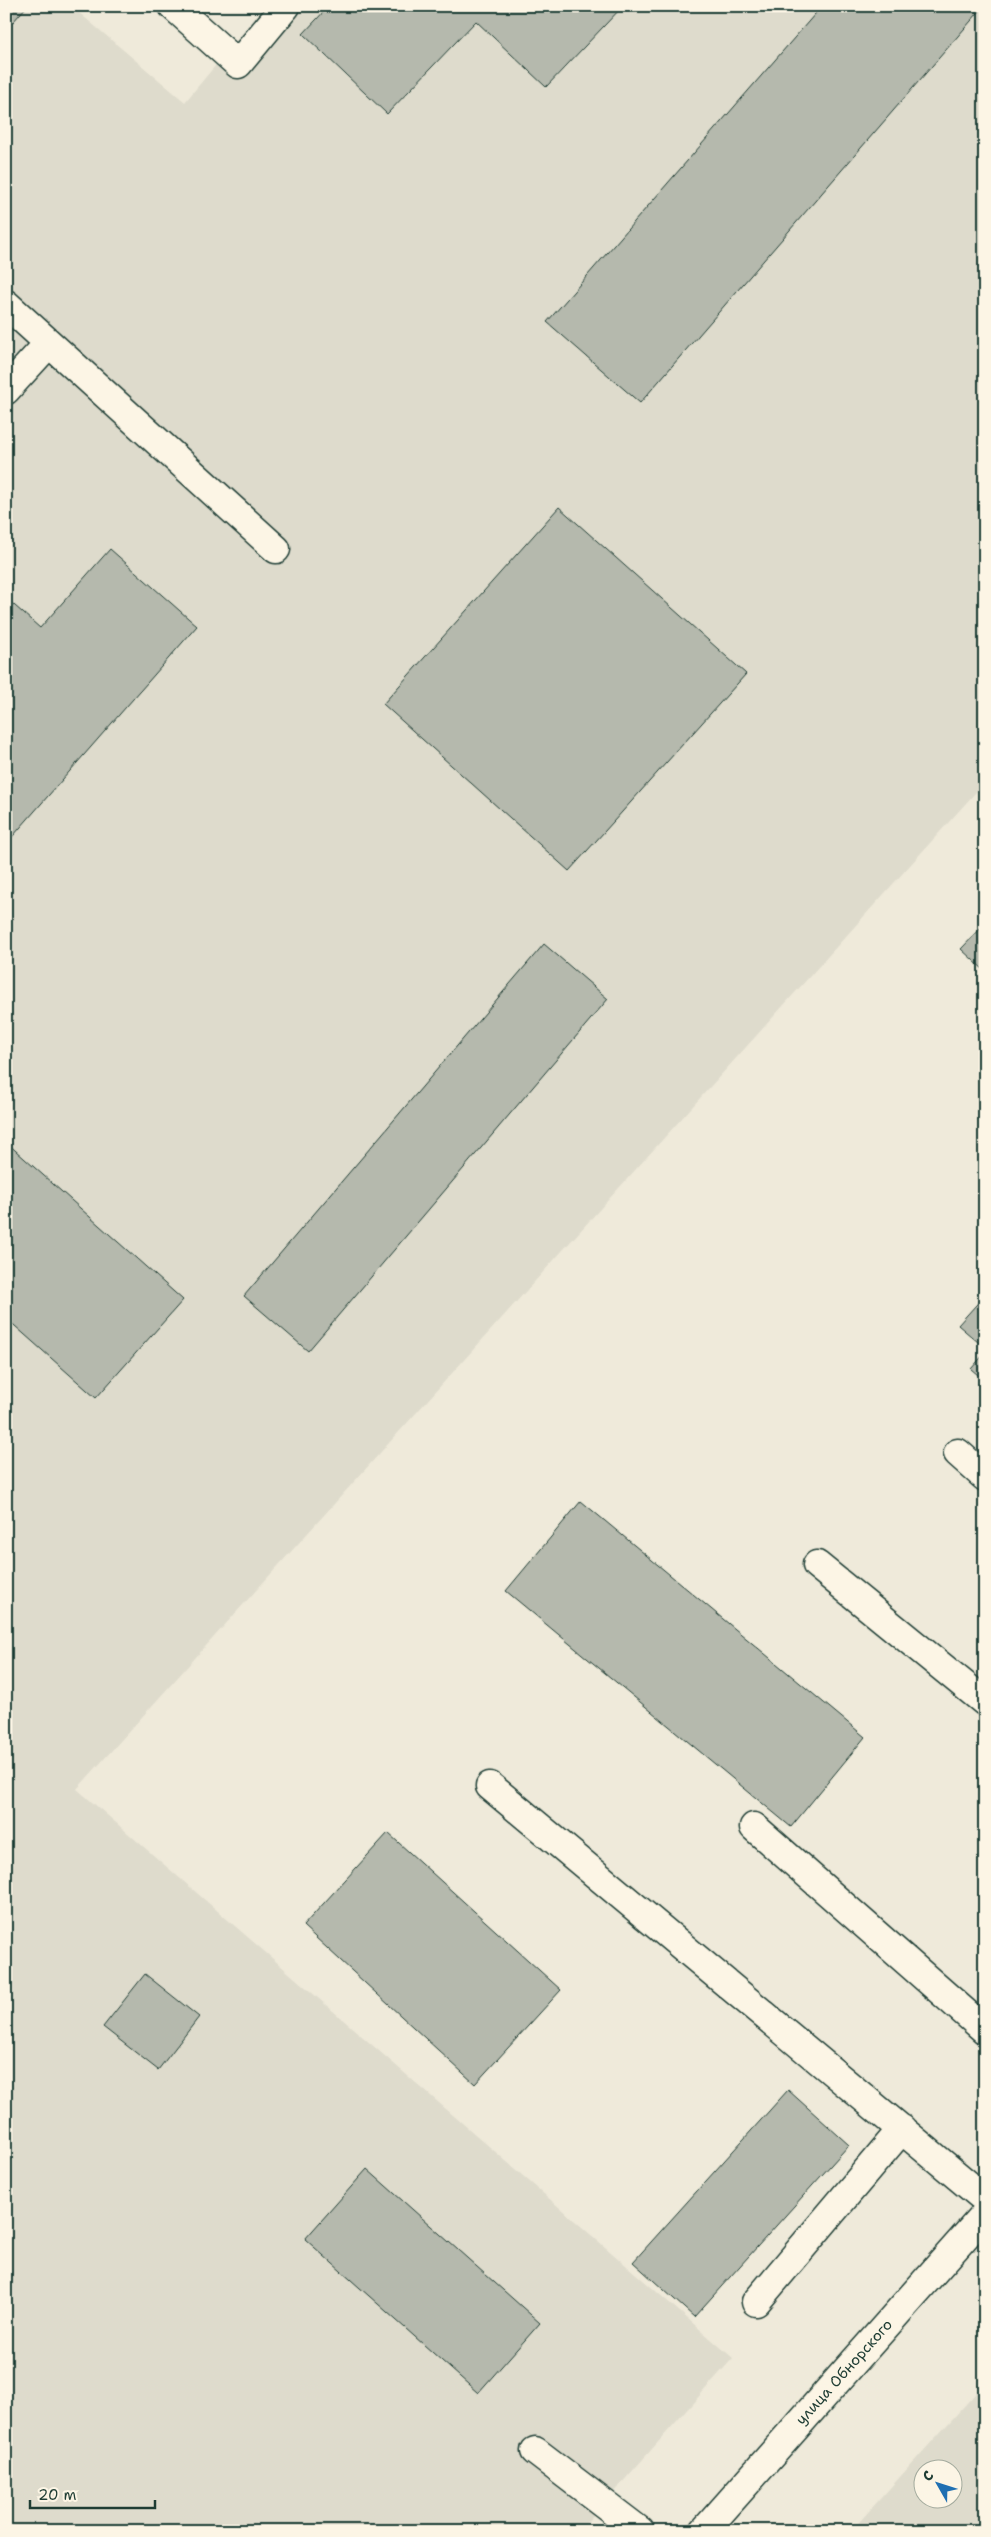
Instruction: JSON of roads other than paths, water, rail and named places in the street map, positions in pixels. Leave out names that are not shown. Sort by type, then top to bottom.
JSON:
[{"type":"street","points":[[173,6],[238,64],[286,6]]},
{"type":"street","points":[[6,304],[276,549]]},
{"type":"street","points":[[6,390],[49,343]]},
{"type":"street","points":[[958,1453],[985,1477]]},
{"type":"street","points":[[817,1565],[985,1702]]},
{"type":"street","points":[[490,1786],[985,2199]]},
{"type":"street","points":[[754,1827],[985,2030]]},
{"type":"street","points":[[756,2302],[902,2129]]},
{"type":"street","name":"улица Обнорского","points":[[704,2531],[985,2214]]},
{"type":"street","points":[[535,2451],[640,2531]]}]
